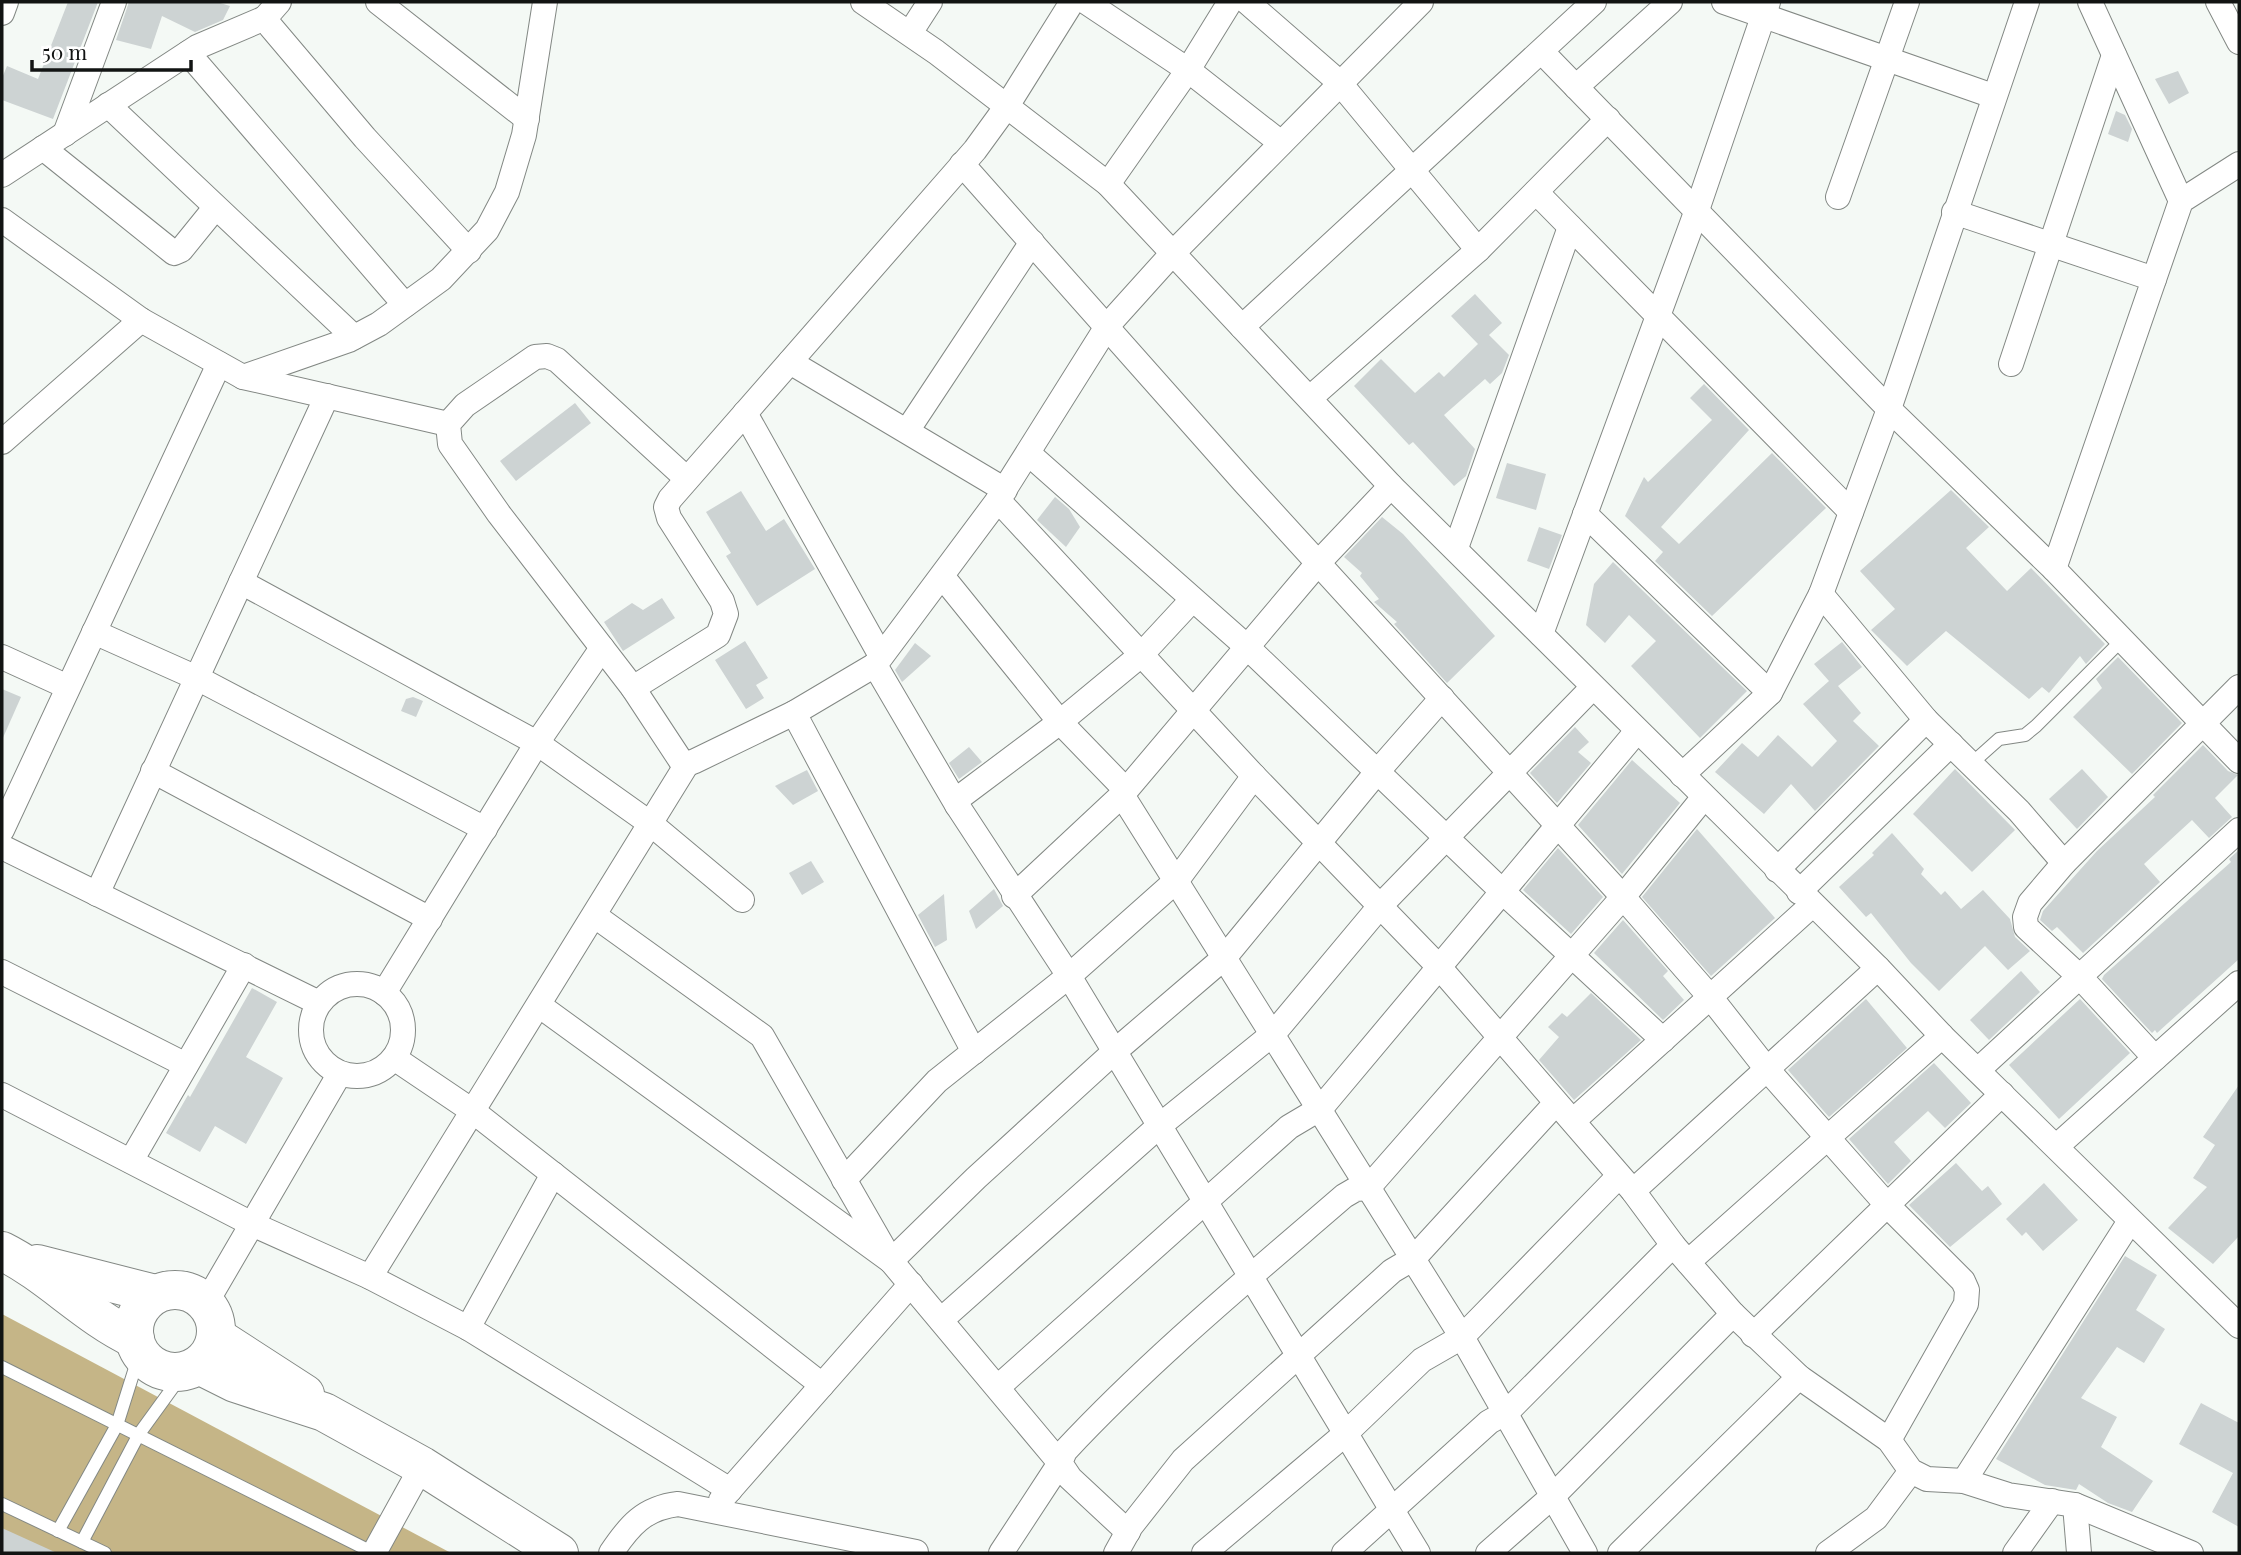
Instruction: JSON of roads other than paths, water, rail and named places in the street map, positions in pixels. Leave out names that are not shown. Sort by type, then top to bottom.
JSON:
[{"type":"main road","points":[[15,1258],[137,1346],[151,1365],[167,1372],[202,1344]]},
{"type":"main road","points":[[15,1258],[118,1287],[155,1294],[173,1289],[191,1292],[202,1344],[236,1383],[324,1412],[422,1466],[559,1553]]},
{"type":"main road","points":[[137,1346],[134,1322],[142,1306],[155,1294]]},
{"type":"street","points":[[2,13],[6,2]]},
{"type":"street","points":[[65,134],[114,2]]},
{"type":"street","points":[[378,2],[527,118]]},
{"type":"street","points":[[243,377],[354,337],[379,324],[441,279],[487,230],[507,192],[527,118],[545,2]]},
{"type":"street","points":[[863,2],[909,33],[1108,184],[1391,486],[1878,968],[1942,1036],[2239,1325]]},
{"type":"street","points":[[909,33],[930,2]]},
{"type":"street","points":[[633,688],[718,635],[724,626],[722,601],[667,512],[670,499],[962,164],[1007,106],[1072,2]]},
{"type":"street","points":[[1086,2],[1188,70],[1281,143]]},
{"type":"street","points":[[1108,184],[1188,70],[1230,2]]},
{"type":"street","points":[[370,1277],[540,1006],[687,764],[794,713],[878,661],[1002,495],[1108,325],[1172,254],[1420,2]]},
{"type":"street","points":[[1242,327],[1594,2]]},
{"type":"street","points":[[1577,87],[1670,2]]},
{"type":"street","points":[[1724,2],[1765,9],[1886,61],[1993,96]]},
{"type":"street","points":[[1838,197],[1907,2]]},
{"type":"street","points":[[1682,775],[1770,693],[1821,594],[1889,409],[2027,2]]},
{"type":"street","points":[[2090,2],[2181,201]]},
{"type":"street","points":[[2218,2],[2239,42]]},
{"type":"street","points":[[1264,7],[1339,82],[1478,250]]},
{"type":"street","points":[[1541,634],[1697,210],[1765,9]]},
{"type":"street","points":[[2,175],[188,53],[272,10],[365,138],[469,251]]},
{"type":"street","points":[[1542,52],[1889,409],[2054,569],[2239,761]]},
{"type":"street","points":[[188,53],[405,305]]},
{"type":"street","points":[[2011,364],[2114,55]]},
{"type":"street","points":[[108,105],[354,337]]},
{"type":"street","points":[[1310,398],[1478,250],[1608,119]]},
{"type":"street","points":[[43,148],[174,254],[181,250],[215,208]]},
{"type":"street","points":[[962,164],[1108,325],[1244,483],[1623,897],[1711,998],[1766,1068],[1888,1206],[1963,1281],[1967,1290],[1966,1304],[1889,1440]]},
{"type":"street","points":[[2054,569],[2181,201],[2239,164]]},
{"type":"street","points":[[1536,192],[1851,512]]},
{"type":"street","points":[[1954,212],[2154,279]]},
{"type":"street","points":[[2,220],[142,320],[243,377],[448,424]]},
{"type":"street","points":[[1456,548],[1570,227]]},
{"type":"street","points":[[907,431],[1032,242]]},
{"type":"street","points":[[2,442],[142,320]]},
{"type":"street","points":[[687,479],[557,360],[547,356],[535,357],[465,405],[448,424],[450,444],[499,514],[633,688],[675,757],[687,764]]},
{"type":"street","points":[[790,362],[907,431],[1002,495],[1141,655],[1440,968],[1626,1183],[1680,1254],[1753,1335],[1799,1377],[1889,1440],[1911,1471],[1927,1479],[1964,1481],[2008,1496],[2064,1503],[2191,1553]]},
{"type":"street","points":[[2,830],[219,364]]},
{"type":"street","points":[[97,894],[327,396]]},
{"type":"street","points":[[745,413],[957,805],[1014,896],[1069,976],[1344,1435],[1419,1553]]},
{"type":"street","points":[[1029,454],[1107,520],[1192,600],[1246,646],[1663,1041]]},
{"type":"street","points":[[1014,896],[1122,795],[1319,562],[1391,486]]},
{"type":"street","points":[[1585,514],[1770,693]]},
{"type":"street","points":[[942,576],[1060,722],[1122,786],[1122,795],[1274,1033],[1462,1337],[1555,1495],[1585,1553]]},
{"type":"street","points":[[241,582],[537,743],[652,824],[742,900]]},
{"type":"street","points":[[1821,594],[1926,720],[2019,811],[2064,863]]},
{"type":"street","points":[[957,805],[960,797],[1060,722],[1141,655],[1192,600]]},
{"type":"street","points":[[94,632],[197,678],[485,829]]},
{"type":"street","points":[[384,993],[537,743],[602,648]]},
{"type":"street","points":[[2,657],[68,688]]},
{"type":"street","points":[[941,1320],[1158,1127],[1274,1033],[1381,905],[1593,687]]},
{"type":"street","points":[[2155,1058],[2081,978],[2026,927],[2025,917],[2030,903],[2064,863],[2239,687]]},
{"type":"street","points":[[891,1261],[976,1178],[1114,1052],[1225,957],[1377,772],[1442,698]]},
{"type":"street","points":[[794,713],[974,1052]]},
{"type":"street","points":[[1777,870],[1926,720]]},
{"type":"street","points":[[998,1387],[1289,1127],[1321,1108],[1504,893],[1557,824],[1637,730]]},
{"type":"street","points":[[1573,1121],[1711,998],[1951,744]]},
{"type":"street","points":[[153,771],[430,919]]},
{"type":"street","points":[[844,1180],[906,1111],[1069,976],[1177,880],[1254,776]]},
{"type":"street","points":[[1002,1553],[1065,1451],[1121,1391],[1250,1278],[1345,1196],[1356,1189],[1368,1188],[1623,897],[1704,797]]},
{"type":"street","points":[[1978,1070],[2239,830]]},
{"type":"street","points":[[2,847],[319,1003]]},
{"type":"street","points":[[595,916],[762,1035],[891,1261],[1060,1462],[1070,1478],[1128,1532]]},
{"type":"street","points":[[131,1161],[244,965]]},
{"type":"street","points":[[1204,1553],[1344,1435],[1422,1360],[1462,1337],[1626,1183],[1766,1068],[1878,968]]},
{"type":"street","points":[[2,972],[186,1065]]},
{"type":"street","points":[[2057,1146],[2239,983]]},
{"type":"street","points":[[362,984],[384,993],[393,1002],[402,1024],[403,1036],[394,1058],[375,1073],[364,1076],[340,1073],[321,1059],[311,1037],[313,1013],[319,1003],[338,988],[362,984]]},
{"type":"street","points":[[540,1006],[891,1261]]},
{"type":"street","points":[[1344,1553],[1489,1422],[1507,1412],[1680,1254],[1829,1138],[1942,1036]]},
{"type":"street","points":[[394,1058],[474,1112],[822,1385]]},
{"type":"street","points":[[202,1344],[252,1224],[340,1073]]},
{"type":"street","points":[[1753,1335],[2002,1094]]},
{"type":"street","points":[[2,1095],[252,1224],[370,1277],[468,1328],[730,1490]]},
{"type":"street","points":[[1116,1553],[1128,1532],[1183,1460],[1392,1271],[1414,1258],[1556,1103]]},
{"type":"street","points":[[468,1328],[553,1174]]},
{"type":"street","points":[[1964,1481],[2130,1221]]},
{"type":"street","points":[[713,1509],[911,1284]]},
{"type":"street","points":[[1488,1553],[1555,1495],[1733,1314]]},
{"type":"street","points":[[1620,1553],[1799,1377]]},
{"type":"street","points":[[374,1553],[422,1466]]},
{"type":"street","points":[[1828,1553],[1876,1518],[1911,1471]]},
{"type":"street","points":[[2015,1553],[2064,1503]]},
{"type":"street","points":[[2064,1503],[2079,1553]]},
{"type":"street","points":[[611,1553],[629,1525],[657,1506],[678,1504],[713,1509],[918,1553]]},
{"type":"lane","points":[[1970,764],[1999,739],[2025,735],[2122,640]]},
{"type":"lane","points":[[82,1542],[139,1434],[202,1344]]},
{"type":"lane","points":[[58,1531],[117,1425],[137,1346]]},
{"type":"lane","points":[[2,1367],[374,1553]]},
{"type":"lane","points":[[2,1504],[105,1553]]}]
